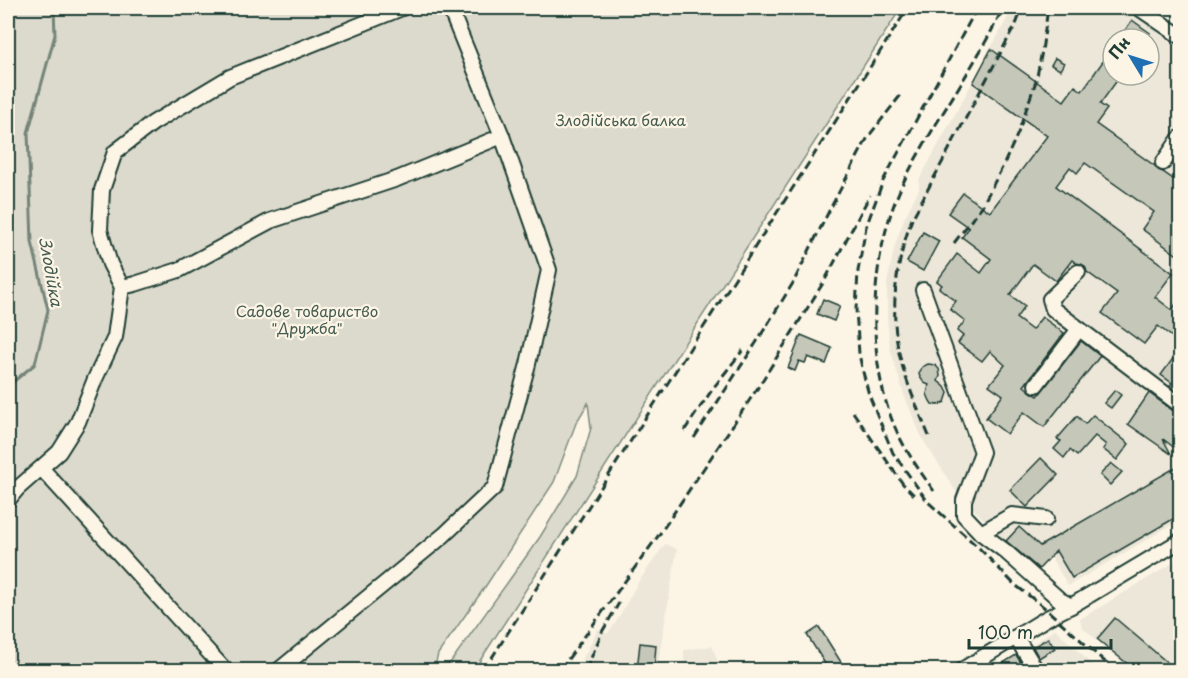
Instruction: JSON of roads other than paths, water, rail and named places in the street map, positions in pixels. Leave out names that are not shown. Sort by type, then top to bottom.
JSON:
[{"type":"street","points":[[8,500],[17,489],[59,452],[78,422],[115,337],[122,287],[110,264],[100,230],[102,190],[115,152],[153,123],[230,77],[402,8]]},
{"type":"street","points":[[1139,8],[1157,12],[1180,36]]},
{"type":"street","points":[[279,670],[444,535],[495,487],[528,364],[549,270],[502,136],[453,10]]},
{"type":"street","points":[[122,287],[179,270],[270,221],[397,179],[502,136]]},
{"type":"street","points":[[1163,163],[1180,138]]},
{"type":"street","points":[[1078,272],[1050,299],[1053,309],[1180,405]]},
{"type":"street","points":[[922,290],[982,452],[964,500],[964,515],[981,533],[1060,600],[1071,606]]},
{"type":"street","points":[[1036,385],[1079,329]]},
{"type":"street","points":[[42,469],[225,670]]},
{"type":"street","points":[[981,533],[1012,515],[1046,519]]},
{"type":"street","points":[[962,670],[1180,541]]},
{"type":"street","points":[[1016,637],[1036,670]]},
{"type":"waterway","name":"Злодійка","points":[[8,386],[35,364],[48,310],[32,242],[28,133],[55,35],[54,8]]},
{"type":"railway","points":[[484,670],[908,8]]},
{"type":"railway","points":[[977,8],[883,181],[866,227],[858,271],[856,309],[859,354],[869,395],[893,453],[928,502],[979,548],[1014,584],[1045,608],[1114,670]]},
{"type":"railway","points":[[934,491],[902,442],[884,396],[875,333],[878,267],[894,205],[906,177],[1003,8]]},
{"type":"railway","points":[[929,436],[907,381],[898,348],[895,299],[902,250],[912,219],[1017,22],[1022,8]]},
{"type":"railway","points":[[954,243],[982,206],[1018,133],[1036,81],[1048,8]]},
{"type":"railway","points":[[694,438],[793,283],[868,137],[900,96]]},
{"type":"railway","points":[[560,670],[661,532],[757,389],[825,280],[870,195]]},
{"type":"railway","points":[[684,431],[743,350]]},
{"type":"railway","points":[[853,412],[903,484],[916,497]]},
{"type":"railway","points":[[586,670],[602,632],[619,603]]},
{"type":"park label","name":"Злодійська балка","points":[[621,121]]},
{"type":"park label","name":"Садове товариство \"Дружба\"","points":[[307,320]]}]
